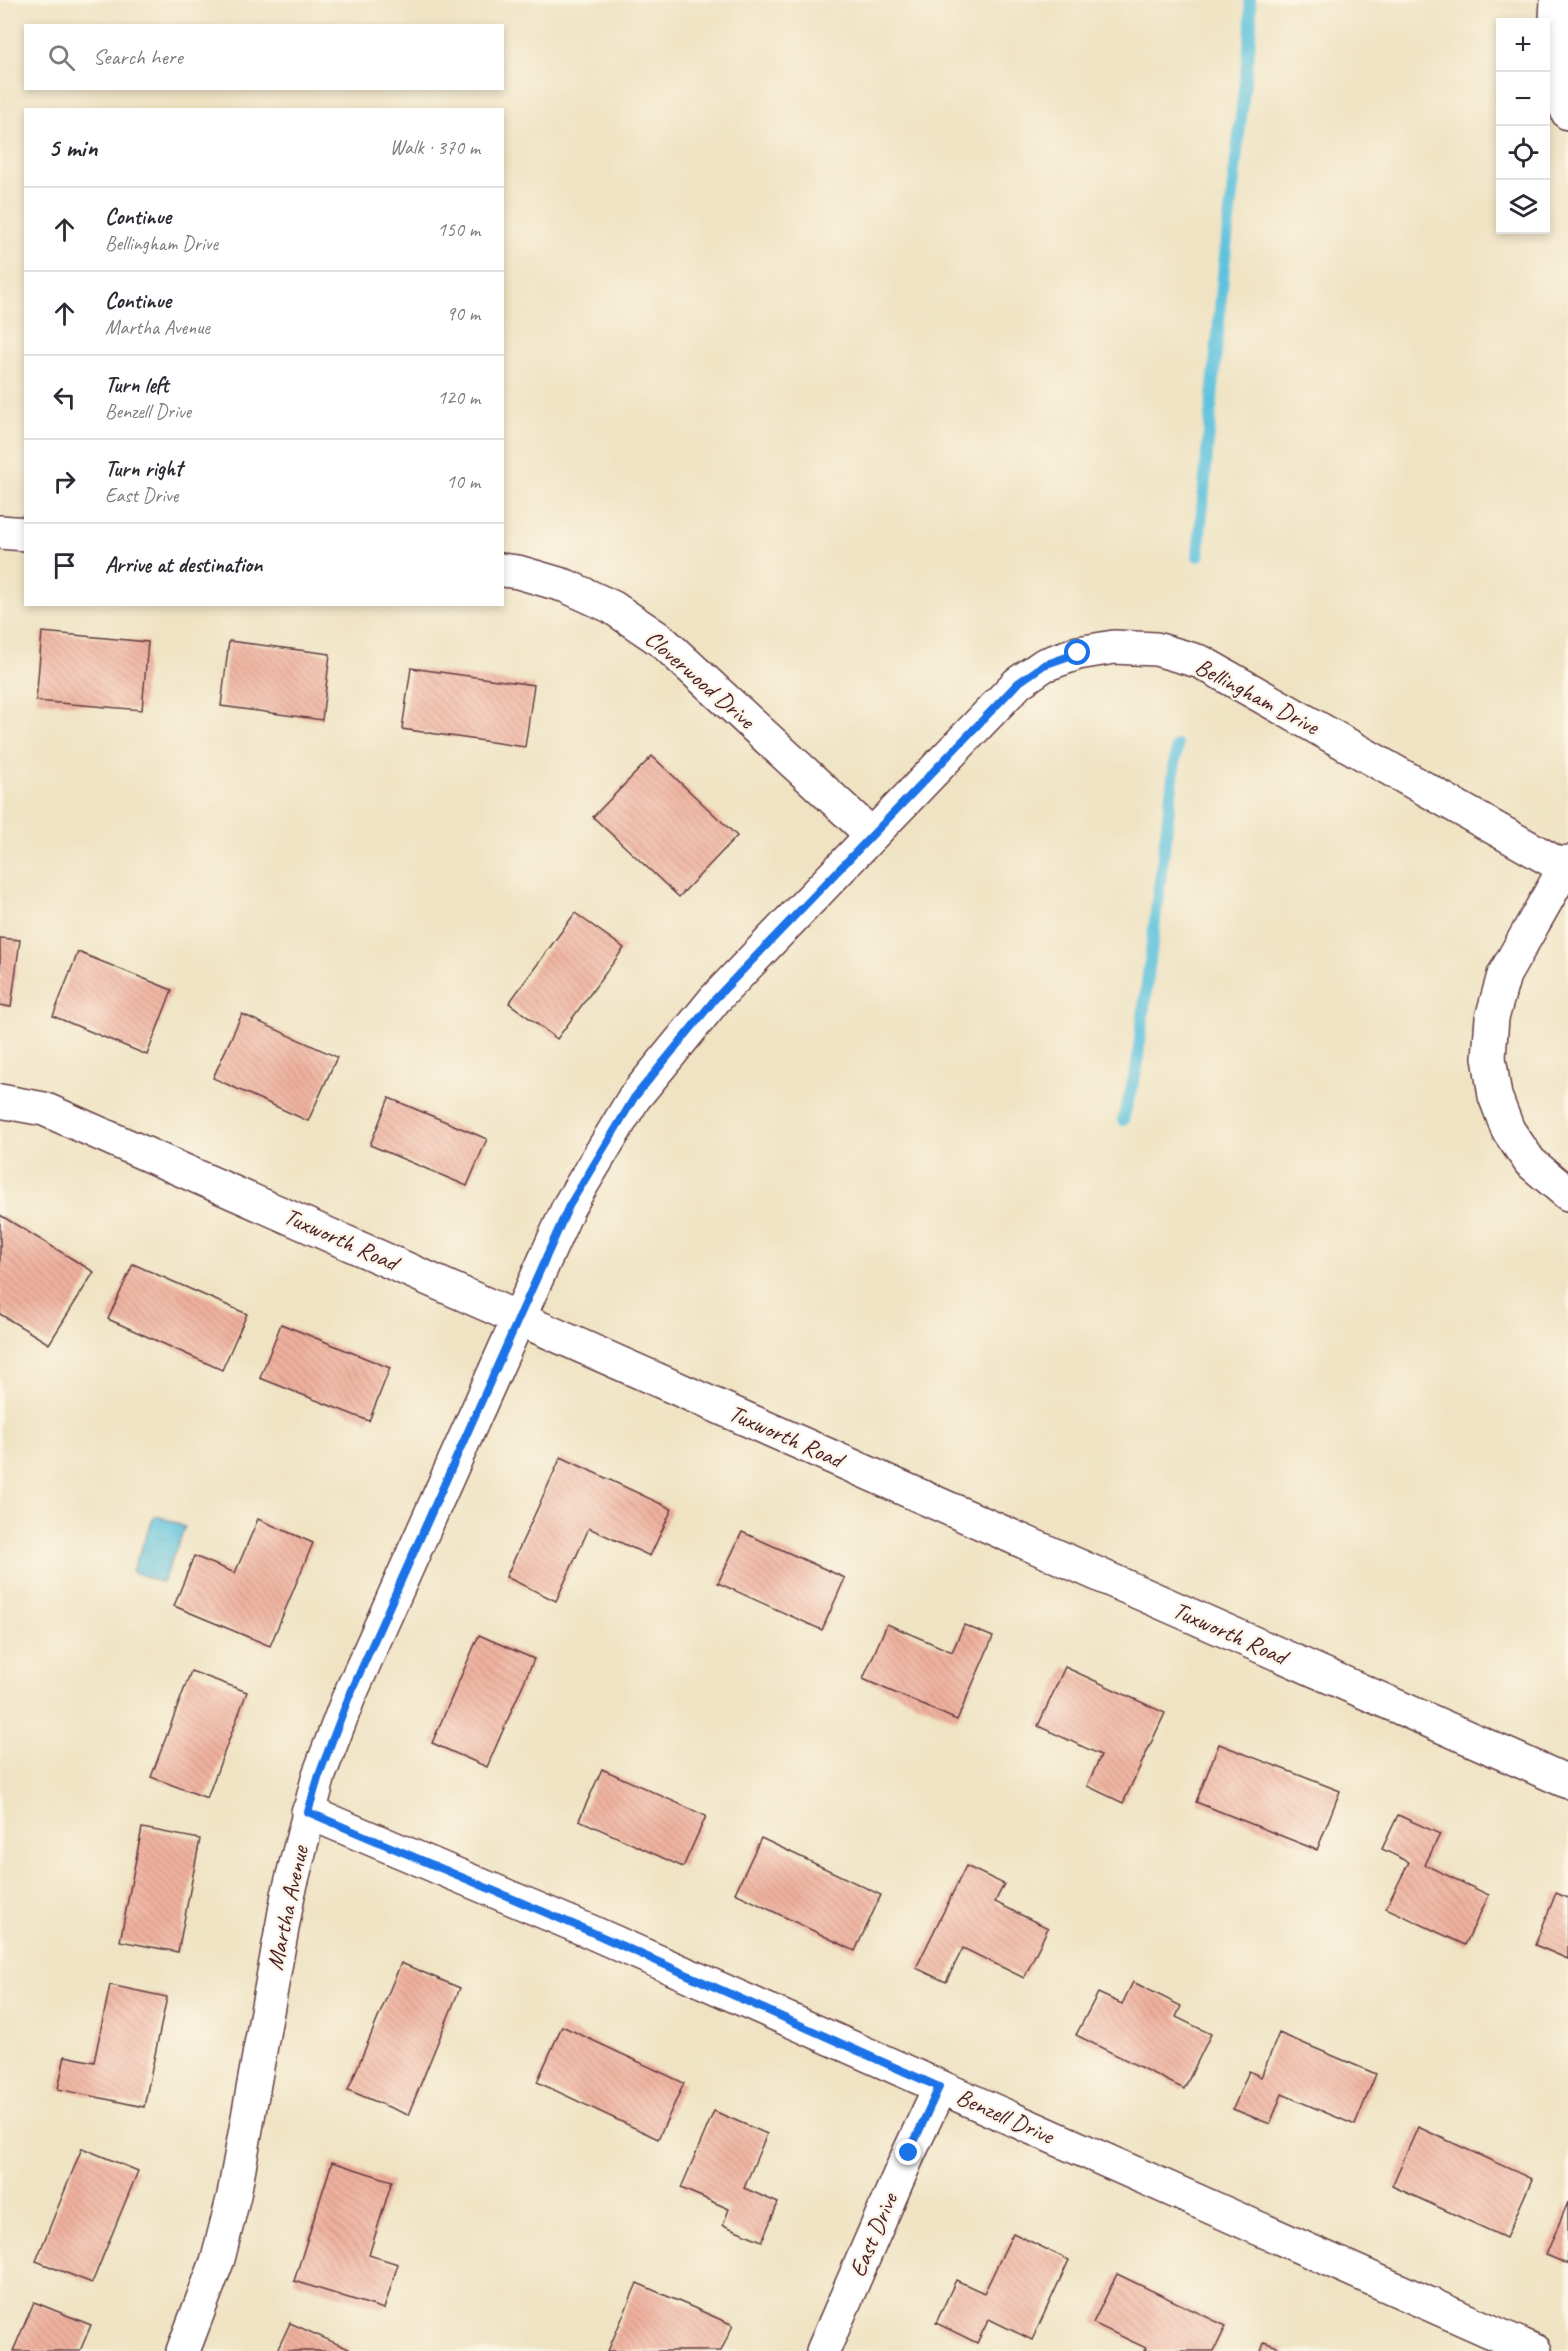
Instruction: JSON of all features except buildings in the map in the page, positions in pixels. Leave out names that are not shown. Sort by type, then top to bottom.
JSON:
[{"type":"street","points":[[1557,0],[1555,64],[1562,100],[1568,113]]},
{"type":"street","points":[[0,532],[24,534]]},
{"type":"street","name":"Cloverwood Drive","points":[[504,570],[566,586],[612,607],[662,641],[871,834]]},
{"type":"street","name":"Bellingham Drive","points":[[520,1318],[569,1206],[634,1098],[715,999],[871,834],[1018,683],[1044,665],[1078,653],[1114,647],[1156,649],[1201,662],[1566,865]]},
{"type":"street","points":[[1566,865],[1504,975],[1492,1018],[1489,1057],[1496,1096],[1508,1130],[1530,1162],[1568,1194]]},
{"type":"street","name":"Tuxworth Road","points":[[0,1101],[44,1109],[1568,1782]]},
{"type":"street","name":"Martha Avenue","points":[[183,2351],[218,2259],[234,2195],[288,1895],[319,1775],[348,1699],[520,1318]]},
{"type":"street","name":"Benzell Drive","points":[[308,1812],[589,1931],[1536,2351]]},
{"type":"street","name":"East Drive","points":[[823,2351],[939,2087]]},
{"type":"water","points":[[155,1515],[185,1527],[162,1583],[132,1571]]},
{"type":"waterway","points":[[1198,556],[1224,265],[1251,29],[1250,0]]},
{"type":"waterway","points":[[1123,1120],[1136,1071],[1177,746]]},
{"type":"route","points":[[909,2153],[939,2087],[589,1931],[308,1812],[319,1775],[348,1699],[569,1206],[634,1098],[715,999],[1018,683],[1044,665],[1078,653]]}]
